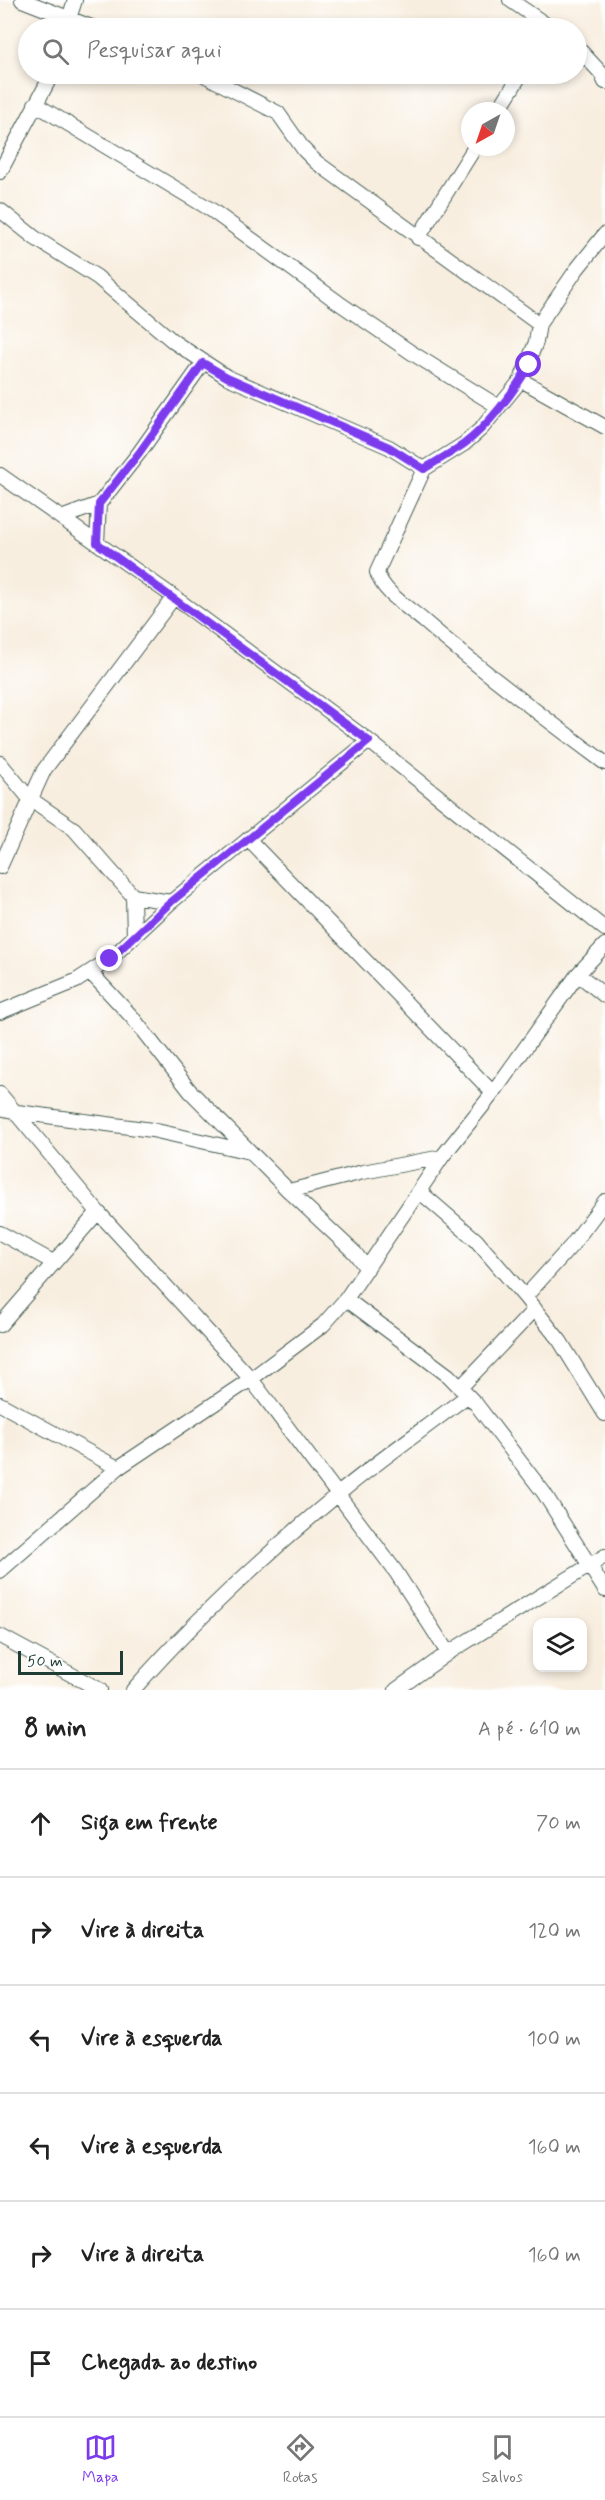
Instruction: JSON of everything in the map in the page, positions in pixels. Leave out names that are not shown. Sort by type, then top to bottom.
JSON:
[{"type":"street","points":[[22,0],[57,18]]},
{"type":"street","points":[[69,18],[75,0]]},
{"type":"street","points":[[510,0],[536,18]]},
{"type":"street","points":[[587,57],[601,72],[605,82]]},
{"type":"street","points":[[0,172],[47,84]]},
{"type":"street","points":[[221,84],[278,113],[304,150],[316,162],[539,324]]},
{"type":"street","points":[[504,102],[515,84]]},
{"type":"street","points":[[35,105],[210,209],[339,303],[412,353],[499,407]]},
{"type":"street","points":[[418,238],[469,156]]},
{"type":"street","points":[[0,210],[35,238],[97,277],[174,342],[203,363],[227,377],[389,447],[424,469]]},
{"type":"street","points":[[605,234],[577,269],[539,324],[531,357],[521,380],[482,428],[464,444],[424,469],[377,572],[379,580],[466,657],[605,763]]},
{"type":"street","points":[[61,518],[99,504],[139,453],[203,363]]},
{"type":"street","points":[[521,380],[605,427]]},
{"type":"street","points":[[0,475],[174,597],[369,741],[605,929]]},
{"type":"street","points":[[97,543],[99,504]]},
{"type":"street","points":[[0,867],[29,798],[44,770],[174,597]]},
{"type":"street","points":[[0,1012],[76,981],[110,959],[171,902],[369,741]]},
{"type":"street","points":[[0,763],[29,798],[75,829],[133,896],[134,937]]},
{"type":"street","points":[[248,839],[493,1093]]},
{"type":"street","points":[[133,896],[171,902]]},
{"type":"street","points":[[0,1571],[118,1468],[251,1379],[301,1344],[323,1325],[346,1299],[442,1157],[493,1093],[578,974],[605,945]]},
{"type":"street","points":[[90,972],[132,1017],[190,1091],[289,1191],[355,1253],[367,1269]]},
{"type":"street","points":[[578,974],[605,996]]},
{"type":"street","points":[[0,1094],[98,1212],[251,1379],[396,1572],[448,1653]]},
{"type":"street","points":[[0,1108],[152,1130],[250,1152]]},
{"type":"street","points":[[289,1191],[363,1172],[442,1157]]},
{"type":"street","points":[[419,1191],[476,1240],[525,1297],[560,1341],[605,1414]]},
{"type":"street","points":[[525,1297],[572,1245],[605,1201]]},
{"type":"street","points":[[0,1325],[98,1212]]},
{"type":"street","points":[[0,1233],[53,1262]]},
{"type":"street","points":[[346,1299],[449,1376],[464,1392],[544,1493],[591,1564],[605,1590]]},
{"type":"street","points":[[133,1690],[216,1601],[338,1494],[464,1392],[535,1309]]},
{"type":"street","points":[[0,1404],[118,1468]]},
{"type":"street","points":[[0,1560],[18,1554]]},
{"type":"street","points":[[396,1690],[448,1653],[605,1556]]},
{"type":"street","points":[[0,1636],[100,1690]]},
{"type":"route","points":[[110,959],[171,902],[369,741],[97,543],[99,504],[139,453],[203,363],[227,377],[389,447],[424,469],[464,444],[482,428],[521,380],[529,365]]}]
